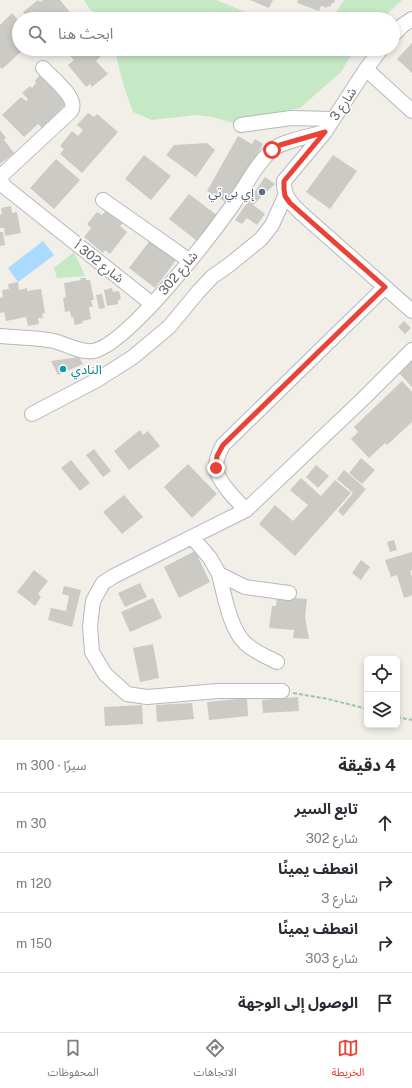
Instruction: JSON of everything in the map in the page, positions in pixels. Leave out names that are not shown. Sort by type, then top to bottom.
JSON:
[{"type":"street","points":[[400,27],[412,19]]},
{"type":"street","name":"شارع 3","points":[[32,414],[97,380],[133,357],[169,327],[212,277],[261,239],[272,225],[285,196],[284,181],[325,132],[376,56]]},
{"type":"street","name":"شارع 302 أ","points":[[43,68],[73,101],[73,107],[71,111],[48,134],[2,175],[1,181],[5,187],[45,220],[152,304]]},
{"type":"street","points":[[366,70],[412,111]]},
{"type":"street","points":[[241,125],[291,118],[333,119]]},
{"type":"street","name":"شارع 302","points":[[0,336],[54,341],[81,350],[90,351],[101,349],[114,340],[152,304],[190,261],[219,224],[262,160],[272,150],[280,145],[325,132]]},
{"type":"street","points":[[285,196],[301,213],[412,311]]},
{"type":"street","points":[[103,200],[190,261]]},
{"type":"street","points":[[246,510],[226,488],[216,468],[217,456],[223,445],[385,287]]},
{"type":"street","points":[[282,691],[218,691],[147,697],[127,694],[105,674],[92,652],[90,626],[93,601],[103,583],[114,576],[246,510],[364,398],[412,350]]},
{"type":"street","points":[[192,537],[210,558],[218,574],[238,635],[246,644],[277,662]]},
{"type":"street","points":[[218,574],[245,587],[289,593]]},
{"type":"path","points":[[282,691],[328,699],[364,708]]},
{"type":"path","points":[[400,718],[412,720]]},
{"type":"green space","points":[[84,0],[216,0],[245,12],[93,12]]},
{"type":"green space","points":[[344,0],[402,0],[389,12],[336,12]]},
{"type":"green space","points":[[116,56],[351,56],[341,72],[300,108],[278,112],[256,121],[233,123],[213,117],[195,115],[152,120],[133,112]]},
{"type":"green space","points":[[74,252],[85,276],[57,278],[54,268]]},
{"type":"water","points":[[43,241],[54,255],[18,282],[8,268]]},
{"type":"building","points":[[38,0],[40,2],[43,0],[60,0],[70,12],[23,12]]},
{"type":"building","points":[[250,0],[273,0],[269,8]]},
{"type":"building","points":[[298,0],[335,0],[330,7],[327,6],[327,8],[321,6],[319,11],[297,3]]},
{"type":"building","points":[[12,13],[12,56],[16,56],[2,69],[0,67],[0,25]]},
{"type":"building","points":[[412,43],[412,73],[397,59]]},
{"type":"building","points":[[70,56],[101,56],[96,61],[108,74],[92,87],[90,84],[86,87],[68,65],[74,60]]},
{"type":"building","points":[[40,75],[67,103],[42,128],[38,124],[24,137],[2,115],[21,97],[26,101],[28,99],[22,93],[30,86],[32,88]]},
{"type":"building","points":[[88,113],[94,117],[97,114],[118,132],[82,173],[60,154],[64,149],[60,146],[72,131],[78,136],[83,130],[77,125]]},
{"type":"building","points":[[0,130],[6,138],[4,140],[14,153],[0,164]]},
{"type":"building","points":[[238,136],[252,144],[255,139],[263,144],[229,204],[207,191]]},
{"type":"building","points":[[207,143],[215,150],[196,177],[166,155],[174,145]]},
{"type":"building","points":[[144,155],[171,176],[151,200],[125,179]]},
{"type":"building","points":[[333,155],[357,171],[330,209],[306,192]]},
{"type":"building","points":[[56,159],[80,180],[54,209],[30,188]]},
{"type":"building","points":[[265,177],[275,184],[253,205],[265,214],[257,225],[247,218],[242,224],[235,220]]},
{"type":"building","points":[[189,194],[218,216],[197,241],[169,219]]},
{"type":"building","points":[[11,206],[12,213],[17,212],[21,233],[5,236],[4,228],[0,228],[0,215],[2,214],[1,208]]},
{"type":"building","points":[[109,207],[125,220],[120,226],[127,232],[110,254],[105,250],[103,253],[84,237],[91,228],[87,224],[97,212],[102,215]]},
{"type":"building","points":[[0,232],[3,232],[5,245],[0,246]]},
{"type":"building","points":[[151,239],[177,259],[155,288],[129,268]]},
{"type":"building","points":[[80,278],[90,280],[94,300],[91,300],[93,307],[89,307],[91,319],[82,321],[83,323],[75,325],[70,311],[65,312],[63,298],[66,297],[64,283],[81,280]]},
{"type":"building","points":[[18,282],[19,290],[27,288],[27,291],[41,289],[45,313],[42,314],[43,318],[38,318],[39,324],[28,326],[26,317],[6,321],[4,312],[0,313],[0,298],[3,297],[2,290],[9,289],[8,284]]},
{"type":"building","points":[[112,288],[113,292],[119,291],[121,299],[118,300],[118,304],[107,306],[104,290]]},
{"type":"building","points":[[102,294],[105,308],[99,309],[96,295]]},
{"type":"building","points":[[404,321],[411,328],[405,334],[398,327]]},
{"type":"building","name":"النادي","points":[[79,357],[83,364],[58,375],[51,361]]},
{"type":"building","points":[[412,360],[412,387],[398,372]]},
{"type":"building","points":[[402,381],[412,392],[412,422],[387,445],[385,443],[369,458],[351,439],[358,432],[354,427]]},
{"type":"building","points":[[140,430],[143,435],[148,431],[160,446],[129,470],[114,451]]},
{"type":"building","points":[[94,449],[111,471],[103,477],[86,455]]},
{"type":"building","points":[[361,458],[375,470],[362,484],[349,473]]},
{"type":"building","points":[[71,460],[90,483],[80,491],[61,468]]},
{"type":"building","points":[[188,464],[217,494],[192,518],[164,487]]},
{"type":"building","points":[[316,465],[329,476],[318,488],[306,477]]},
{"type":"building","points":[[344,470],[366,489],[343,516],[338,511],[353,493],[337,479]]},
{"type":"building","points":[[301,478],[321,496],[335,480],[351,493],[295,556],[259,524],[275,505],[293,521],[308,505],[290,490]]},
{"type":"building","points":[[124,495],[143,517],[122,534],[103,512]]},
{"type":"building","points":[[394,540],[397,550],[390,552],[387,542]]},
{"type":"building","points":[[195,551],[210,582],[179,598],[164,567]]},
{"type":"building","points":[[412,552],[412,570],[410,571],[412,577],[412,595],[404,598],[397,575],[391,577],[385,560]]},
{"type":"building","points":[[361,560],[370,567],[361,580],[352,573]]},
{"type":"building","points":[[34,570],[48,581],[38,594],[41,597],[35,606],[17,592]]},
{"type":"building","points":[[140,583],[147,597],[125,607],[118,593]]},
{"type":"building","points":[[64,586],[81,590],[72,627],[48,620],[51,608],[66,611],[69,596],[62,594]]},
{"type":"building","points":[[153,598],[162,618],[130,632],[121,612]]},
{"type":"building","points":[[277,598],[292,600],[293,598],[307,599],[305,617],[309,639],[293,638],[294,630],[269,628],[272,606],[276,606]]},
{"type":"building","points":[[153,644],[159,678],[140,682],[133,648]]},
{"type":"building","points":[[298,697],[299,711],[263,713],[262,700]]},
{"type":"building","points":[[247,698],[248,716],[209,720],[207,702]]},
{"type":"building","points":[[192,703],[194,719],[157,722],[156,705]]},
{"type":"building","points":[[142,705],[143,724],[105,726],[104,707]]},
{"type":"place","name":"إي بي تي","points":[[262,192]]},
{"type":"place","name":"النادي","points":[[63,369]]},
{"type":"route","points":[[216,468],[217,456],[223,445],[230,437],[385,287],[290,203],[285,196],[284,181],[325,132],[280,145],[272,150]]}]
